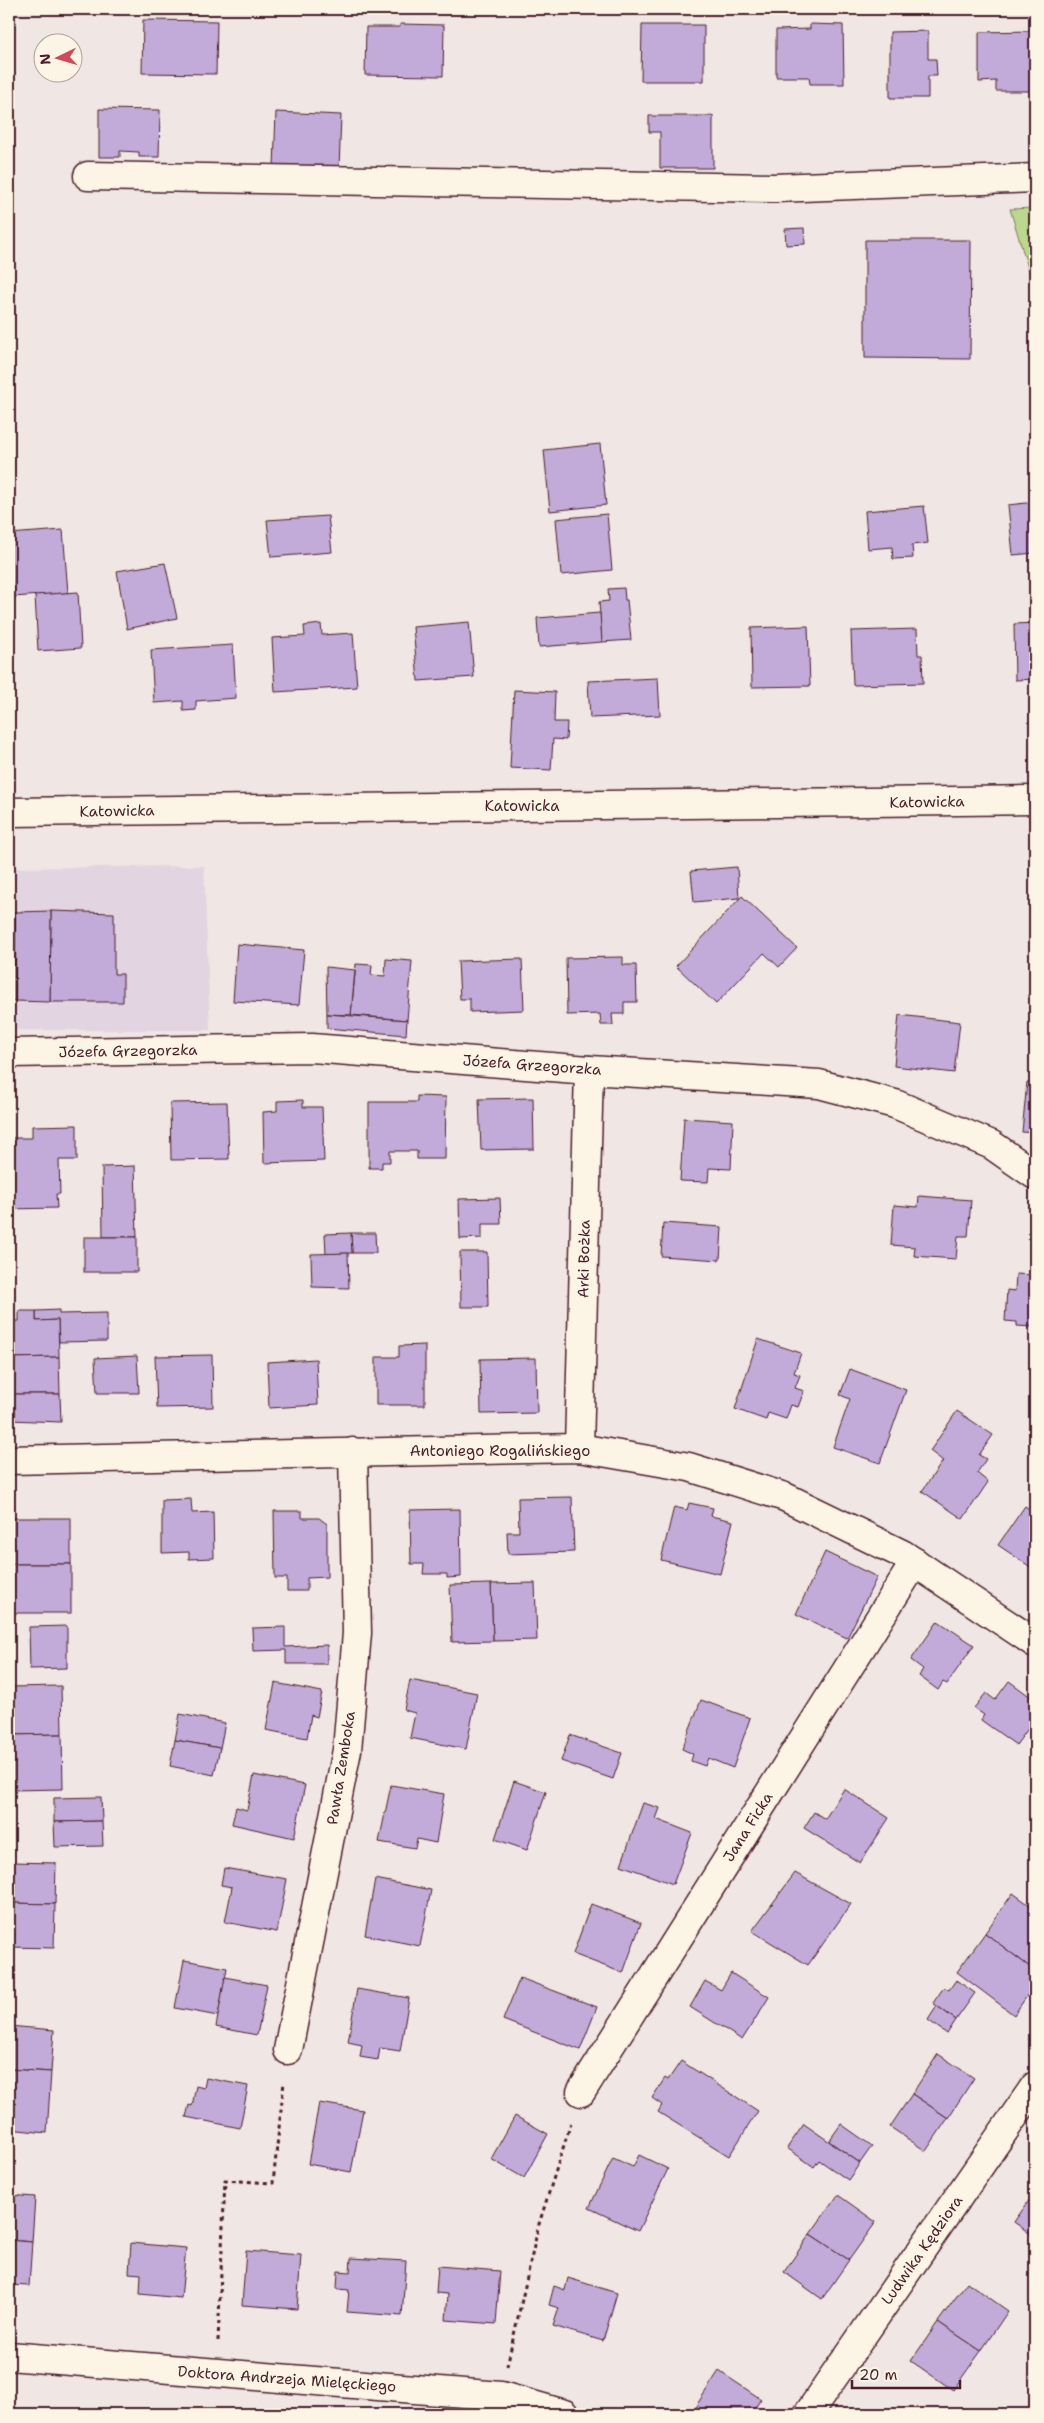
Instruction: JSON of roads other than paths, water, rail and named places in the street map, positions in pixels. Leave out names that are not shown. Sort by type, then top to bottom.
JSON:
[{"type":"street","points":[[88,176],[775,188],[1035,178]]},
{"type":"street","name":"Katowicka","points":[[9,812],[1035,800]]},
{"type":"street","name":"Józefa Grzegorzka","points":[[9,1053],[312,1048],[589,1070],[819,1084],[895,1104],[992,1145],[1035,1175]]},
{"type":"street","name":"Arki Bożka","points":[[579,1448],[589,1070]]},
{"type":"street","name":"Antoniego Rogalińskiego","points":[[9,1460],[579,1448],[689,1467],[785,1498],[902,1554],[1035,1642]]},
{"type":"street","name":"Pawła Zemboka","points":[[288,2050],[347,1750],[357,1633],[353,1452]]},
{"type":"street","name":"Jana Ficka","points":[[580,2092],[915,1562]]},
{"type":"street","name":"Ludwika Kędziora","points":[[808,2414],[1035,2086]]},
{"type":"street","name":"Doktora Andrzeja Mielęckiego","points":[[9,2356],[501,2396],[564,2414]]}]
